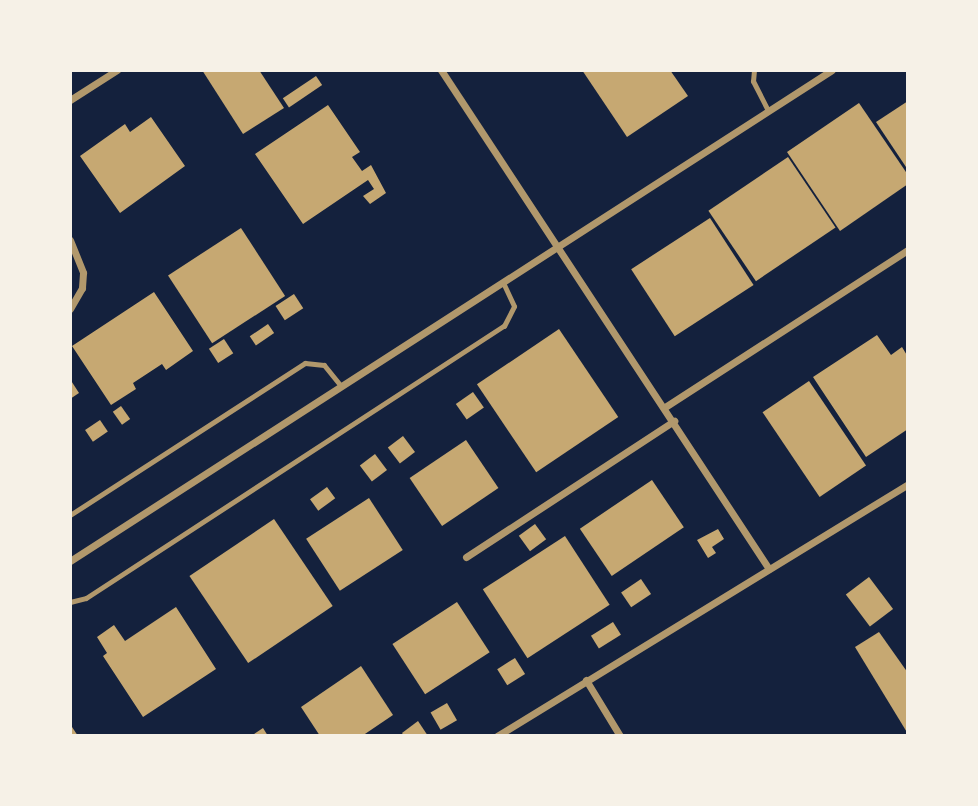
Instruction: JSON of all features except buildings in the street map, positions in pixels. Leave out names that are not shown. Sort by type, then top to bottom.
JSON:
[{"type":"street","points":[[70,100],[117,70]]},
{"type":"street","points":[[441,70],[666,407],[769,569]]},
{"type":"street","points":[[70,561],[832,70]]},
{"type":"street","points":[[70,240],[83,273],[82,288],[70,309]]},
{"type":"street","points":[[666,407],[908,250]]},
{"type":"street","points":[[466,556],[674,421]]},
{"type":"street","points":[[497,736],[908,484]]},
{"type":"street","points":[[586,680],[621,736]]},
{"type":"lane","points":[[754,70],[753,81],[768,111]]},
{"type":"lane","points":[[70,602],[86,598],[504,326],[514,306],[503,282]]},
{"type":"lane","points":[[70,515],[305,363],[324,365],[341,386]]}]
